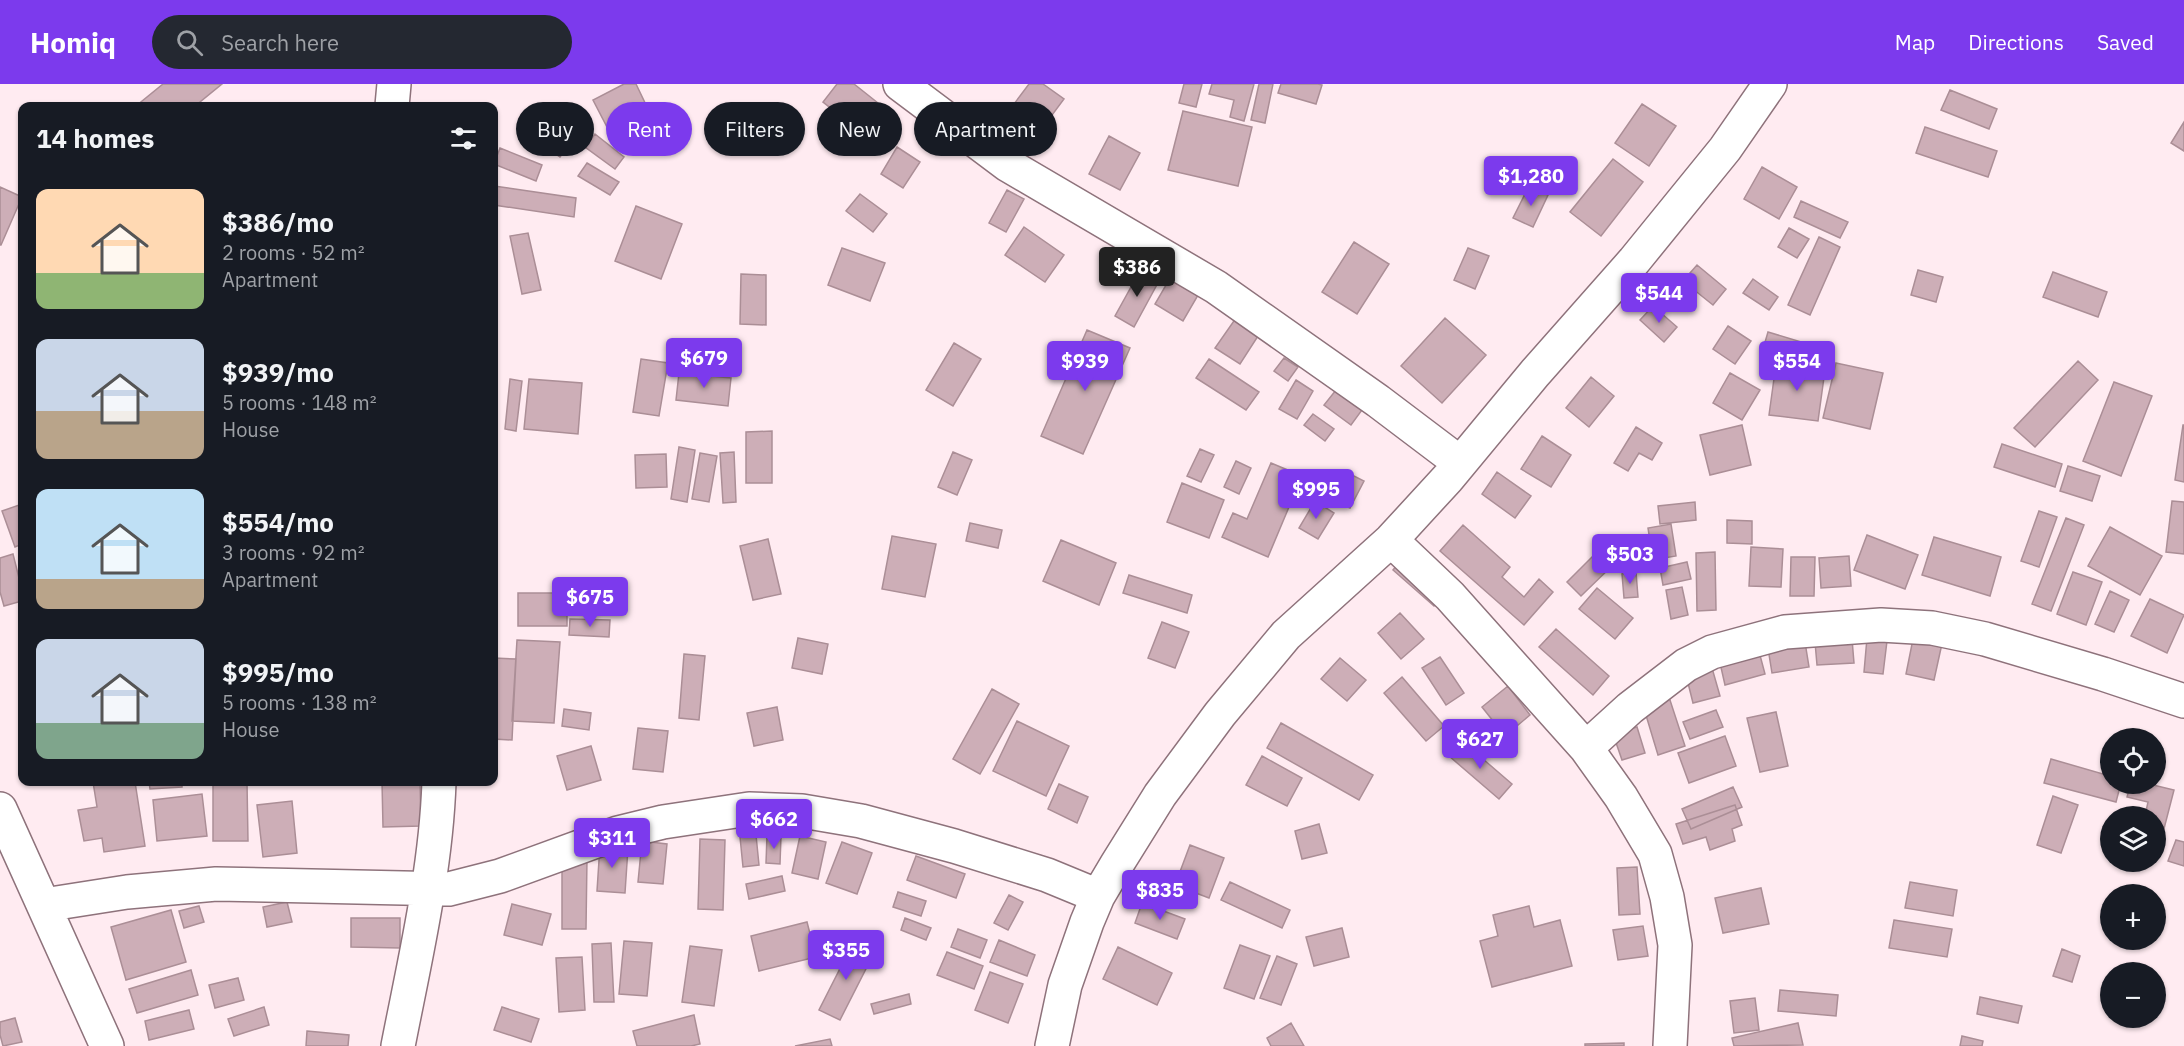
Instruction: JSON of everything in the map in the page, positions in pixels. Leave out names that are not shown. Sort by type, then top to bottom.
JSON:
[{"type":"street","points":[[392,102],[394,84]]},
{"type":"street","points":[[1052,1046],[1065,985],[1098,896],[1160,795],[1220,714],[1286,635],[1391,540],[1460,463],[1641,252],[1725,148],[1770,84]]},
{"type":"street","points":[[912,88],[1008,165],[1216,287],[1378,401],[1460,463]]},
{"type":"street","points":[[1391,540],[1450,596],[1586,748],[1621,797],[1655,854],[1667,897],[1675,945],[1670,1046]]},
{"type":"street","points":[[1586,748],[1630,708],[1686,666],[1712,652],[1785,632],[1881,625],[1932,628],[1985,639],[2184,701]]},
{"type":"street","points":[[398,1046],[427,890],[438,812],[439,786]]},
{"type":"street","points":[[0,809],[107,1046]]},
{"type":"street","points":[[44,905],[127,892],[216,884],[449,889],[472,884],[618,833],[663,822],[749,809],[802,811],[861,821],[954,846],[1047,875],[1098,896]]},
{"type":"building","points":[[163,84],[222,84],[200,102],[141,102]]},
{"type":"building","points":[[624,84],[636,84],[645,102],[606,102],[606,125],[593,100]]},
{"type":"building","points":[[837,84],[854,84],[877,102],[823,102]]},
{"type":"building","points":[[1029,84],[1043,84],[1064,99],[1057,108],[1057,102],[1016,102]]},
{"type":"building","points":[[1184,84],[1202,84],[1196,107],[1179,103]]},
{"type":"building","points":[[1212,84],[1254,84],[1244,121],[1230,117],[1234,100],[1209,94]]},
{"type":"building","points":[[1259,84],[1273,84],[1265,123],[1251,120]]},
{"type":"building","points":[[1281,84],[1322,85],[1316,104],[1278,93]]},
{"type":"building","points":[[1950,90],[1997,109],[1989,129],[1941,110]]},
{"type":"building","points":[[1642,104],[1676,126],[1649,166],[1615,143]]},
{"type":"building","points":[[1183,111],[1252,127],[1238,186],[1168,170]]},
{"type":"building","points":[[2184,122],[2184,151],[2171,143]]},
{"type":"building","points":[[1925,127],[1997,151],[1988,177],[1916,153]]},
{"type":"building","points":[[594,135],[606,143],[606,156],[624,157],[615,169],[594,154]]},
{"type":"building","points":[[1109,136],[1140,153],[1120,190],[1089,174]]},
{"type":"building","points":[[500,148],[542,165],[536,181],[498,166]]},
{"type":"building","points":[[902,150],[920,162],[903,188],[881,174],[892,156],[902,156]]},
{"type":"building","points":[[1613,159],[1643,182],[1601,236],[1570,212]]},
{"type":"building","points":[[587,163],[619,182],[610,195],[578,176]]},
{"type":"building","points":[[1762,167],[1797,187],[1779,219],[1744,199]]},
{"type":"building","points":[[1529,186],[1548,195],[1533,227],[1513,218]]},
{"type":"building","points":[[0,187],[18,195],[18,206],[0,245]]},
{"type":"building","points":[[498,187],[576,198],[574,217],[498,206]]},
{"type":"building","points":[[1007,190],[1024,199],[1006,232],[989,223]]},
{"type":"building","points":[[860,194],[887,214],[873,232],[846,211]]},
{"type":"building","points":[[1801,201],[1848,222],[1840,238],[1794,217]]},
{"type":"building","points":[[636,206],[682,224],[661,279],[615,261]]},
{"type":"building","points":[[1024,227],[1064,255],[1045,282],[1005,255]]},
{"type":"building","points":[[1789,228],[1809,239],[1797,258],[1778,247]]},
{"type":"building","points":[[528,233],[541,290],[522,294],[510,236]]},
{"type":"building","points":[[1819,237],[1840,247],[1810,315],[1788,305]]},
{"type":"building","points":[[1354,242],[1389,264],[1357,314],[1322,292]]},
{"type":"building","points":[[842,248],[885,263],[870,301],[828,285]]},
{"type":"building","points":[[1468,248],[1489,256],[1475,289],[1454,280]]},
{"type":"building","points":[[1697,265],[1726,289],[1713,305],[1683,281]]},
{"type":"building","points":[[1141,269],[1160,279],[1134,327],[1115,316]]},
{"type":"building","points":[[1918,270],[1943,277],[1936,302],[1911,295]]},
{"type":"building","points":[[2053,272],[2107,292],[2098,317],[2043,297]]},
{"type":"building","points":[[1173,273],[1201,290],[1183,321],[1155,304]]},
{"type":"building","points":[[741,274],[766,275],[766,325],[740,324]]},
{"type":"building","points":[[1753,279],[1778,297],[1769,310],[1743,293]]},
{"type":"building","points":[[1653,306],[1677,327],[1664,342],[1640,320]]},
{"type":"building","points":[[1236,318],[1260,333],[1240,364],[1215,348]]},
{"type":"building","points":[[1445,318],[1486,355],[1442,403],[1401,366]]},
{"type":"building","points":[[1728,326],[1751,341],[1735,364],[1713,349]]},
{"type":"building","points":[[1087,330],[1130,348],[1083,454],[1041,436]]},
{"type":"building","points":[[1768,332],[1831,351],[1825,368],[1763,349]]},
{"type":"building","points":[[954,343],[981,359],[953,406],[926,390]]},
{"type":"building","points":[[1284,358],[1298,367],[1288,381],[1274,371]]},
{"type":"building","points":[[641,359],[668,363],[659,416],[633,412]]},
{"type":"building","points":[[1209,359],[1259,392],[1246,410],[1196,378]]},
{"type":"building","points":[[2078,361],[2098,380],[2035,447],[2014,428]]},
{"type":"building","points":[[1836,363],[1883,373],[1870,429],[1823,418]]},
{"type":"building","points":[[1776,364],[1825,370],[1818,421],[1769,415]]},
{"type":"building","points":[[679,373],[731,378],[728,406],[676,400]]},
{"type":"building","points":[[1730,373],[1760,390],[1742,420],[1713,403]]},
{"type":"building","points":[[1591,377],[1614,396],[1589,427],[1566,408]]},
{"type":"building","points":[[510,379],[522,381],[516,431],[505,429]]},
{"type":"building","points":[[529,379],[582,383],[578,434],[524,429]]},
{"type":"building","points":[[1296,380],[1313,391],[1297,419],[1279,409]]},
{"type":"building","points":[[2114,382],[2152,396],[2121,476],[2083,461]]},
{"type":"building","points":[[1336,390],[1362,410],[1351,425],[1324,405]]},
{"type":"building","points":[[1313,414],[1334,429],[1325,441],[1304,425]]},
{"type":"building","points":[[1742,425],[1751,465],[1710,475],[1700,435]]},
{"type":"building","points":[[2184,425],[2184,482],[2175,480]]},
{"type":"building","points":[[1636,427],[1662,443],[1652,460],[1639,453],[1628,471],[1614,463]]},
{"type":"building","points":[[772,431],[772,483],[746,483],[746,432]]},
{"type":"building","points":[[1542,436],[1571,455],[1551,487],[1521,469]]},
{"type":"building","points":[[2002,444],[2062,464],[2055,487],[1994,467]]},
{"type":"building","points":[[679,447],[695,450],[687,502],[671,499]]},
{"type":"building","points":[[1200,449],[1214,455],[1201,482],[1187,476]]},
{"type":"building","points":[[734,452],[736,502],[723,503],[720,453]]},
{"type":"building","points":[[953,452],[972,460],[957,495],[938,487]]},
{"type":"building","points":[[700,453],[717,456],[709,502],[692,499]]},
{"type":"building","points":[[666,454],[667,487],[636,488],[635,455]]},
{"type":"building","points":[[1236,461],[1251,468],[1239,494],[1224,487]]},
{"type":"building","points":[[1271,463],[1302,476],[1268,557],[1222,537],[1233,513],[1247,519]]},
{"type":"building","points":[[2068,466],[2100,476],[2092,501],[2060,491]]},
{"type":"building","points":[[1346,472],[1364,481],[1350,508],[1332,500]]},
{"type":"building","points":[[1497,472],[1531,496],[1515,518],[1482,494]]},
{"type":"building","points":[[1182,483],[1224,500],[1209,538],[1167,522]]},
{"type":"building","points":[[1315,501],[1334,513],[1318,539],[1299,528]]},
{"type":"building","points":[[2172,501],[2184,502],[2184,554],[2166,552]]},
{"type":"building","points":[[1695,502],[1696,520],[1660,524],[1658,506]]},
{"type":"building","points":[[18,505],[18,546],[15,547],[2,511]]},
{"type":"building","points":[[2039,511],[2057,517],[2039,567],[2021,561]]},
{"type":"building","points":[[2066,518],[2084,525],[2051,611],[2032,604]]},
{"type":"building","points":[[1727,520],[1752,521],[1752,544],[1727,543]]},
{"type":"building","points":[[970,523],[1002,530],[998,548],[966,541]]},
{"type":"building","points":[[1671,524],[1676,556],[1653,560],[1648,528]]},
{"type":"building","points":[[1463,525],[1510,567],[1502,577],[1524,597],[1539,579],[1553,592],[1524,625],[1440,551]]},
{"type":"building","points":[[2110,527],[2162,556],[2140,595],[2088,566]]},
{"type":"building","points":[[1867,535],[1918,555],[1905,589],[1854,570]]},
{"type":"building","points":[[892,536],[936,544],[925,597],[882,589]]},
{"type":"building","points":[[1934,537],[2001,557],[1990,596],[1922,575]]},
{"type":"building","points":[[768,539],[781,594],[753,600],[740,546]]},
{"type":"building","points":[[1061,540],[1116,563],[1099,605],[1043,581]]},
{"type":"building","points":[[1602,547],[1616,562],[1581,596],[1567,582]]},
{"type":"building","points":[[1751,547],[1783,549],[1781,587],[1749,586]]},
{"type":"building","points":[[1715,552],[1716,610],[1697,611],[1696,553]]},
{"type":"building","points":[[13,554],[18,574],[18,602],[4,606],[0,592],[0,558]]},
{"type":"building","points":[[1849,556],[1851,586],[1821,588],[1819,558]]},
{"type":"building","points":[[1791,557],[1815,557],[1814,596],[1790,596]]},
{"type":"building","points":[[1402,559],[1444,595],[1434,606],[1393,570]]},
{"type":"building","points":[[1687,562],[1691,579],[1663,585],[1660,568]]},
{"type":"building","points":[[1636,572],[1638,597],[1624,598],[1622,574]]},
{"type":"building","points":[[2073,572],[2102,582],[2086,625],[2057,614]]},
{"type":"building","points":[[1129,575],[1192,595],[1187,613],[1123,593]]},
{"type":"building","points":[[1682,587],[1688,615],[1671,619],[1666,590]]},
{"type":"building","points":[[1597,588],[1633,618],[1615,639],[1579,609]]},
{"type":"building","points":[[2110,591],[2129,600],[2114,632],[2095,624]]},
{"type":"building","points":[[518,593],[567,593],[567,626],[518,626]]},
{"type":"building","points":[[2150,599],[2184,615],[2167,653],[2131,636]]},
{"type":"building","points":[[1400,613],[1424,639],[1401,659],[1378,633]]},
{"type":"building","points":[[570,619],[610,620],[609,637],[569,635]]},
{"type":"building","points":[[1162,622],[1189,632],[1175,668],[1148,658]]},
{"type":"building","points":[[1556,629],[1609,676],[1593,695],[1539,647]]},
{"type":"building","points":[[1914,634],[1943,639],[1934,680],[1906,674]]},
{"type":"building","points":[[1804,636],[1809,667],[1772,673],[1767,642]]},
{"type":"building","points":[[798,638],[828,644],[822,674],[792,668]]},
{"type":"building","points":[[1867,638],[1887,641],[1883,674],[1864,672]]},
{"type":"building","points":[[1852,639],[1854,663],[1817,665],[1815,642]]},
{"type":"building","points":[[517,640],[560,642],[554,723],[512,721]]},
{"type":"building","points":[[1757,644],[1765,674],[1725,685],[1718,654]]},
{"type":"building","points":[[684,654],[705,656],[699,720],[679,718]]},
{"type":"building","points":[[1440,657],[1464,693],[1446,705],[1422,668]]},
{"type":"building","points":[[498,658],[516,659],[512,740],[498,739]]},
{"type":"building","points":[[1340,658],[1366,680],[1347,701],[1321,679]]},
{"type":"building","points":[[1712,668],[1720,696],[1693,703],[1686,675]]},
{"type":"building","points":[[1402,677],[1444,726],[1426,741],[1384,693]]},
{"type":"building","points":[[1508,686],[1530,715],[1505,736],[1482,707]]},
{"type":"building","points":[[992,689],[1019,704],[980,774],[953,759]]},
{"type":"building","points":[[1668,694],[1685,746],[1658,755],[1642,702]]},
{"type":"building","points":[[777,707],[783,740],[754,746],[747,713]]},
{"type":"building","points":[[564,709],[591,713],[589,730],[562,726]]},
{"type":"building","points":[[1716,710],[1723,727],[1690,739],[1683,722]]},
{"type":"building","points":[[1776,712],[1788,766],[1760,772],[1747,718]]},
{"type":"building","points":[[1017,721],[1069,746],[1046,796],[993,771]]},
{"type":"building","points":[[1281,723],[1373,775],[1359,800],[1267,748]]},
{"type":"building","points":[[1637,727],[1645,753],[1622,760],[1613,734]]},
{"type":"building","points":[[638,728],[668,731],[663,772],[633,769]]},
{"type":"building","points":[[1725,736],[1736,766],[1689,783],[1678,753]]},
{"type":"building","points":[[1462,741],[1512,784],[1499,799],[1449,756]]},
{"type":"building","points":[[591,746],[601,780],[567,790],[557,756]]},
{"type":"building","points":[[1262,756],[1302,778],[1287,806],[1246,785]]},
{"type":"building","points":[[2051,759],[2100,773],[2100,794],[2118,794],[2116,802],[2044,783]]},
{"type":"building","points":[[1059,784],[1088,797],[1077,823],[1048,809]]},
{"type":"building","points":[[94,786],[136,786],[145,846],[104,852],[102,838],[84,841],[78,810],[97,807]]},
{"type":"building","points":[[150,786],[182,786],[182,787],[150,789]]},
{"type":"building","points":[[213,786],[247,786],[248,841],[213,841]]},
{"type":"building","points":[[382,786],[420,786],[421,826],[383,827]]},
{"type":"building","points":[[1733,787],[1742,807],[1691,829],[1682,809]]},
{"type":"building","points":[[2166,788],[2174,790],[2166,821],[2166,806],[2147,806],[2148,802],[2127,797],[2128,794],[2166,794]]},
{"type":"building","points":[[202,794],[207,836],[157,841],[153,800]]},
{"type":"building","points":[[2053,796],[2078,805],[2061,853],[2037,845]]},
{"type":"building","points":[[292,801],[297,853],[263,857],[257,805]]},
{"type":"building","points":[[1735,805],[1742,825],[1732,829],[1735,841],[1710,850],[1706,837],[1683,844],[1676,824]]},
{"type":"building","points":[[1319,824],[1327,853],[1302,859],[1295,831]]},
{"type":"building","points":[[756,835],[759,865],[743,867],[740,837]]},
{"type":"building","points":[[767,836],[781,836],[780,864],[766,863]]},
{"type":"building","points":[[800,836],[826,842],[818,879],[792,873]]},
{"type":"building","points":[[700,839],[725,840],[723,910],[698,909]]},
{"type":"building","points":[[2176,840],[2184,842],[2184,866],[2168,861]]},
{"type":"building","points":[[642,841],[667,844],[663,884],[638,882]]},
{"type":"building","points":[[842,842],[872,853],[857,894],[826,883]]},
{"type":"building","points":[[600,845],[628,848],[625,893],[597,891]]},
{"type":"building","points":[[1190,845],[1224,858],[1209,898],[1175,885]]},
{"type":"building","points":[[916,856],[965,874],[956,898],[907,880]]},
{"type":"building","points":[[587,858],[586,929],[562,929],[562,859]]},
{"type":"building","points":[[1637,867],[1640,914],[1619,915],[1617,868]]},
{"type":"building","points":[[782,876],[785,891],[749,899],[746,884]]},
{"type":"building","points":[[1230,882],[1290,910],[1282,928],[1221,900]]},
{"type":"building","points":[[1910,882],[1957,890],[1953,916],[1905,908]]},
{"type":"building","points":[[1761,888],[1769,924],[1723,933],[1715,898]]},
{"type":"building","points":[[898,892],[926,901],[921,916],[893,907]]},
{"type":"building","points":[[1009,895],[1023,902],[1008,930],[994,923]]},
{"type":"building","points":[[287,902],[292,922],[267,927],[263,907]]},
{"type":"building","points":[[1142,903],[1185,919],[1177,939],[1135,923]]},
{"type":"building","points":[[512,904],[551,914],[542,945],[504,935]]},
{"type":"building","points":[[199,906],[204,922],[184,928],[179,911]]},
{"type":"building","points":[[1529,906],[1534,927],[1560,920],[1572,966],[1492,987],[1480,941],[1498,936],[1493,915]]},
{"type":"building","points":[[171,910],[186,962],[126,980],[111,927]]},
{"type":"building","points":[[351,918],[400,918],[400,948],[351,947]]},
{"type":"building","points":[[905,918],[931,928],[926,940],[901,930]]},
{"type":"building","points":[[1894,920],[1952,929],[1947,957],[1889,948]]},
{"type":"building","points":[[807,922],[816,957],[759,971],[751,936]]},
{"type":"building","points":[[1643,926],[1648,956],[1618,960],[1613,930]]},
{"type":"building","points":[[1342,928],[1349,957],[1314,966],[1306,937]]},
{"type":"building","points":[[958,929],[987,940],[980,958],[951,947]]},
{"type":"building","points":[[999,940],[1035,955],[1027,976],[990,962]]},
{"type":"building","points":[[624,941],[652,943],[647,996],[619,994]]},
{"type":"building","points":[[611,943],[614,1002],[594,1002],[592,944]]},
{"type":"building","points":[[853,943],[874,953],[840,1020],[819,1010]]},
{"type":"building","points":[[1240,945],[1270,956],[1254,999],[1224,988]]},
{"type":"building","points":[[690,946],[722,950],[714,1006],[682,1002]]},
{"type":"building","points":[[1118,947],[1172,973],[1157,1005],[1103,979]]},
{"type":"building","points":[[2062,949],[2080,956],[2072,982],[2053,976]]},
{"type":"building","points":[[947,952],[983,966],[974,989],[937,975]]},
{"type":"building","points":[[1277,956],[1297,964],[1281,1005],[1260,998]]},
{"type":"building","points":[[582,957],[585,1010],[559,1012],[556,958]]},
{"type":"building","points":[[191,970],[198,995],[137,1013],[129,989]]},
{"type":"building","points":[[990,972],[1023,984],[1008,1023],[975,1010]]},
{"type":"building","points":[[238,978],[244,1000],[215,1008],[209,985]]},
{"type":"building","points":[[1780,990],[1838,995],[1836,1016],[1778,1011]]},
{"type":"building","points":[[909,994],[911,1004],[874,1014],[871,1004]]},
{"type":"building","points":[[1980,997],[2022,1006],[2018,1023],[1977,1014]]},
{"type":"building","points":[[1755,998],[1759,1030],[1734,1033],[1730,1001]]},
{"type":"building","points":[[264,1007],[269,1025],[234,1036],[228,1019]]},
{"type":"building","points":[[502,1007],[539,1019],[531,1042],[494,1030]]},
{"type":"building","points":[[189,1010],[194,1029],[149,1040],[145,1021]]},
{"type":"building","points":[[694,1015],[700,1044],[637,1046],[633,1031]]},
{"type":"building","points":[[15,1018],[22,1042],[3,1046],[0,1022]]},
{"type":"building","points":[[1291,1023],[1304,1046],[1271,1046],[1267,1038]]},
{"type":"building","points":[[1798,1023],[1803,1045],[1734,1046],[1732,1038]]},
{"type":"building","points":[[307,1031],[349,1035],[348,1046],[306,1046]]},
{"type":"building","points":[[1962,1036],[1983,1041],[1982,1046],[1960,1046]]},
{"type":"building","points":[[830,1039],[832,1046],[795,1046]]},
{"type":"building","points":[[1624,1043],[1624,1046],[1585,1046],[1585,1044]]}]
